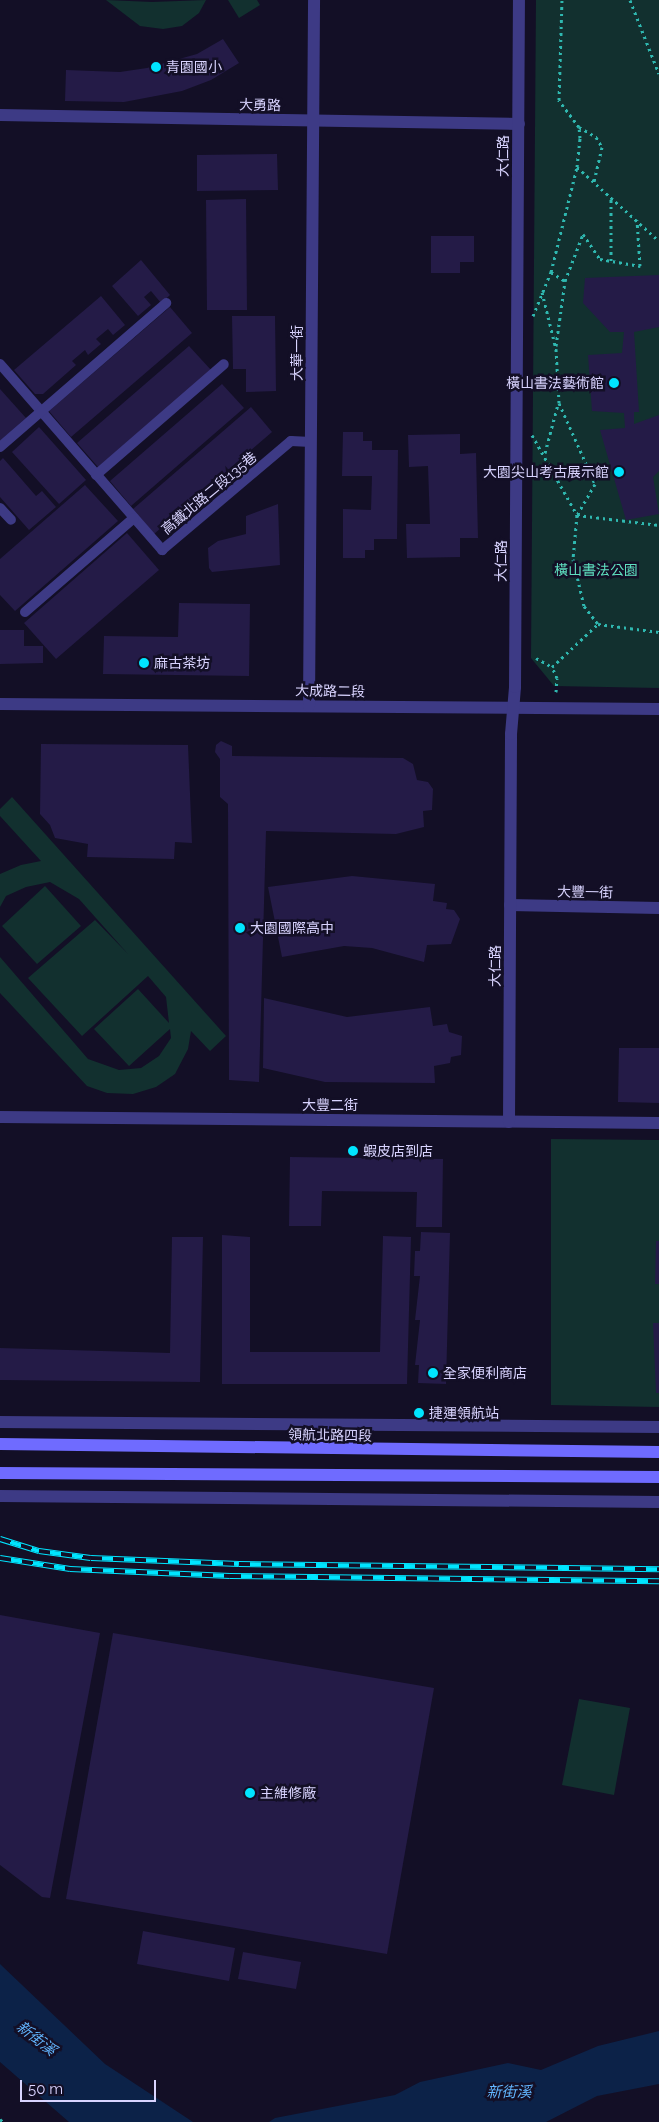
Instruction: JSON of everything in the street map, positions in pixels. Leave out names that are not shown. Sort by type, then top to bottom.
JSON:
[{"type":"main road","name":"領航北路四段","points":[[0,1444],[659,1452]]},
{"type":"main road","points":[[0,1473],[659,1477]]},
{"type":"street","name":"大華一街","points":[[309,706],[314,0]]},
{"type":"street","name":"大仁路","points":[[509,1122],[518,0]]},
{"type":"street","name":"大勇路","points":[[0,115],[518,124]]},
{"type":"street","name":"大成路二段","points":[[0,704],[659,709]]},
{"type":"street","name":"大豐一街","points":[[510,905],[659,908]]},
{"type":"street","name":"大豐二街","points":[[0,1117],[659,1123]]},
{"type":"street","name":"領航北路四段","points":[[0,1422],[659,1427]]},
{"type":"street","points":[[0,1496],[659,1502]]},
{"type":"lane","points":[[0,448],[166,304]]},
{"type":"lane","name":"高鐵北路二段135巷","points":[[0,364],[162,550],[291,441],[311,442]]},
{"type":"lane","points":[[96,474],[224,364]]},
{"type":"lane","points":[[0,508],[11,520]]},
{"type":"lane","points":[[24,612],[134,518]]},
{"type":"path","points":[[562,0],[559,100],[579,127],[596,137],[602,147],[594,182]]},
{"type":"path","points":[[630,0],[659,74]]},
{"type":"path","points":[[531,320],[551,272],[577,167],[579,127]]},
{"type":"path","points":[[577,167],[659,241]]},
{"type":"path","points":[[611,197],[611,261]]},
{"type":"path","points":[[556,349],[565,281],[583,234],[600,259],[640,266],[637,220]]},
{"type":"path","points":[[551,272],[565,281]]},
{"type":"path","points":[[542,292],[556,349],[559,403],[545,454]]},
{"type":"path","points":[[559,403],[595,484],[577,515],[573,559],[584,606],[598,624],[659,632]]},
{"type":"path","points":[[530,433],[545,454],[577,515]]},
{"type":"path","points":[[577,515],[659,525]]},
{"type":"path","points":[[552,667],[598,624]]},
{"type":"path","points":[[536,658],[552,667],[557,678],[556,692]]},
{"type":"path","points":[[0,2119],[3,2122]]},
{"type":"green space","points":[[106,0],[152,2],[206,0],[199,13],[182,26],[163,29],[140,26]]},
{"type":"green space","points":[[228,0],[257,0],[260,5],[239,18]]},
{"type":"green space","name":"橫山書法公園","points":[[536,0],[659,0],[659,688],[554,686],[531,658]]},
{"type":"green space","points":[[12,797],[226,1036],[210,1051],[191,1031],[188,1049],[175,1074],[156,1087],[133,1094],[107,1093],[87,1086],[0,993],[0,957],[88,1059],[119,1070],[141,1068],[159,1056],[171,1038],[170,1029],[129,1066],[94,1029],[138,989],[169,1023],[166,997],[148,976],[82,1036],[28,978],[95,920],[128,954],[79,899],[50,882],[26,887],[6,896],[0,907],[0,874],[21,865],[41,861],[0,816],[0,809]]},
{"type":"green space","points":[[45,886],[81,926],[37,964],[2,926]]},
{"type":"green space","points":[[551,1139],[659,1140],[659,1407],[551,1405]]},
{"type":"green space","points":[[579,1699],[630,1708],[614,1795],[562,1785]]},
{"type":"water","name":"新街溪","points":[[0,1964],[105,2064],[193,2122],[69,2122],[0,2062]]},
{"type":"water","name":"新街溪","points":[[659,2031],[659,2084],[597,2096],[546,2122],[269,2122],[275,2118],[395,2095],[420,2082],[508,2063],[541,2070],[598,2046]]},
{"type":"building","points":[[223,39],[239,63],[211,80],[182,91],[124,102],[65,101],[66,70],[120,72],[147,68],[197,54]]},
{"type":"building","points":[[277,154],[278,190],[197,191],[197,155]]},
{"type":"building","points":[[246,199],[247,310],[207,310],[206,200]]},
{"type":"building","points":[[431,236],[474,236],[474,262],[460,262],[460,273],[431,273]]},
{"type":"building","points":[[141,260],[170,295],[161,303],[151,291],[144,297],[151,305],[138,316],[112,286]]},
{"type":"building","name":"橫山書法藝術館","points":[[659,275],[659,327],[634,332],[639,412],[634,412],[634,424],[659,415],[659,471],[653,477],[659,514],[626,520],[600,430],[625,428],[624,413],[592,411],[588,355],[622,353],[624,332],[610,332],[583,303],[585,278]]},
{"type":"building","points":[[101,296],[125,325],[113,335],[108,329],[96,339],[101,344],[88,355],[85,350],[72,361],[76,365],[43,394],[35,394],[14,370]]},
{"type":"building","points":[[170,307],[192,333],[71,437],[49,411]]},
{"type":"building","points":[[232,316],[275,316],[276,391],[246,392],[246,369],[233,369]]},
{"type":"building","points":[[189,346],[211,370],[98,467],[77,443]]},
{"type":"building","points":[[222,384],[244,408],[131,506],[110,481]]},
{"type":"building","points":[[0,389],[26,418],[0,441]]},
{"type":"building","points":[[251,407],[272,432],[154,534],[133,509]]},
{"type":"building","points":[[39,427],[86,480],[59,504],[12,452]]},
{"type":"building","points":[[343,432],[363,432],[363,441],[372,441],[372,450],[398,450],[397,539],[374,539],[374,550],[365,550],[365,558],[343,558],[343,509],[371,510],[372,476],[342,476]]},
{"type":"building","points":[[460,434],[460,454],[476,453],[478,538],[460,538],[460,557],[407,558],[406,524],[430,524],[428,466],[409,467],[408,435]]},
{"type":"building","points":[[3,458],[36,496],[42,491],[56,507],[29,530],[0,497],[0,461]]},
{"type":"building","points":[[85,485],[118,521],[15,611],[0,595],[0,559]]},
{"type":"building","points":[[278,504],[280,565],[212,572],[209,568],[208,548],[218,541],[246,534],[246,516]]},
{"type":"building","points":[[127,533],[159,570],[56,659],[24,623]]},
{"type":"building","points":[[179,603],[250,604],[249,676],[103,674],[104,636],[178,637]]},
{"type":"building","points":[[0,630],[24,630],[24,646],[43,646],[43,663],[0,664]]},
{"type":"building","points":[[221,741],[232,746],[232,756],[403,758],[413,764],[417,780],[428,782],[433,789],[432,810],[423,811],[424,827],[396,834],[266,831],[259,1082],[229,1080],[228,804],[220,797],[220,759],[215,752],[216,745]]},
{"type":"building","points":[[41,744],[188,745],[192,843],[175,842],[174,859],[87,857],[88,844],[55,838],[50,825],[40,814]]},
{"type":"building","points":[[352,876],[435,884],[433,901],[447,903],[446,909],[454,910],[460,919],[451,944],[427,945],[424,962],[372,948],[344,946],[282,957],[268,887]]},
{"type":"building","points":[[264,998],[347,1017],[430,1007],[433,1026],[447,1024],[449,1032],[462,1036],[461,1055],[451,1057],[450,1063],[434,1066],[435,1083],[325,1082],[263,1068]]},
{"type":"building","points":[[619,1048],[659,1048],[659,1103],[618,1102]]},
{"type":"building","points":[[290,1157],[443,1159],[442,1227],[416,1227],[417,1192],[322,1191],[321,1226],[289,1226]]},
{"type":"building","points":[[421,1232],[450,1233],[446,1384],[418,1383],[419,1365],[415,1365],[420,1320],[415,1320],[420,1276],[414,1276],[415,1251],[420,1251]]},
{"type":"building","points":[[222,1235],[250,1237],[250,1352],[380,1352],[383,1236],[411,1237],[407,1384],[222,1384]]},
{"type":"building","points":[[172,1237],[203,1237],[200,1382],[0,1380],[0,1348],[170,1353]]},
{"type":"building","points":[[656,1241],[659,1241],[659,1284],[655,1284]]},
{"type":"building","points":[[653,1323],[659,1323],[659,1393],[656,1393]]},
{"type":"building","points":[[0,1615],[100,1633],[50,1898],[42,1897],[0,1865]]},
{"type":"building","name":"主維修廠","points":[[113,1633],[434,1688],[387,1954],[66,1899]]},
{"type":"building","points":[[143,1931],[235,1948],[229,1981],[137,1964]]},
{"type":"building","points":[[243,1952],[301,1962],[296,1989],[238,1979]]},
{"type":"railway","points":[[0,1539],[39,1551],[91,1558],[239,1564],[659,1569]]},
{"type":"railway","points":[[0,1558],[70,1569],[230,1576],[659,1581]]},
{"type":"place","name":"青園國小","points":[[156,67]]},
{"type":"place","name":"橫山書法藝術館","points":[[614,383]]},
{"type":"place","name":"大園尖山考古展示館","points":[[619,472]]},
{"type":"place","name":"麻古茶坊","points":[[144,663]]},
{"type":"place","name":"大園國際高中","points":[[240,928]]},
{"type":"place","name":"蝦皮店到店","points":[[353,1151]]},
{"type":"place","name":"全家便利商店","points":[[433,1373]]},
{"type":"place","name":"捷運領航站","points":[[419,1413]]},
{"type":"place","name":"主維修廠","points":[[250,1793]]}]
